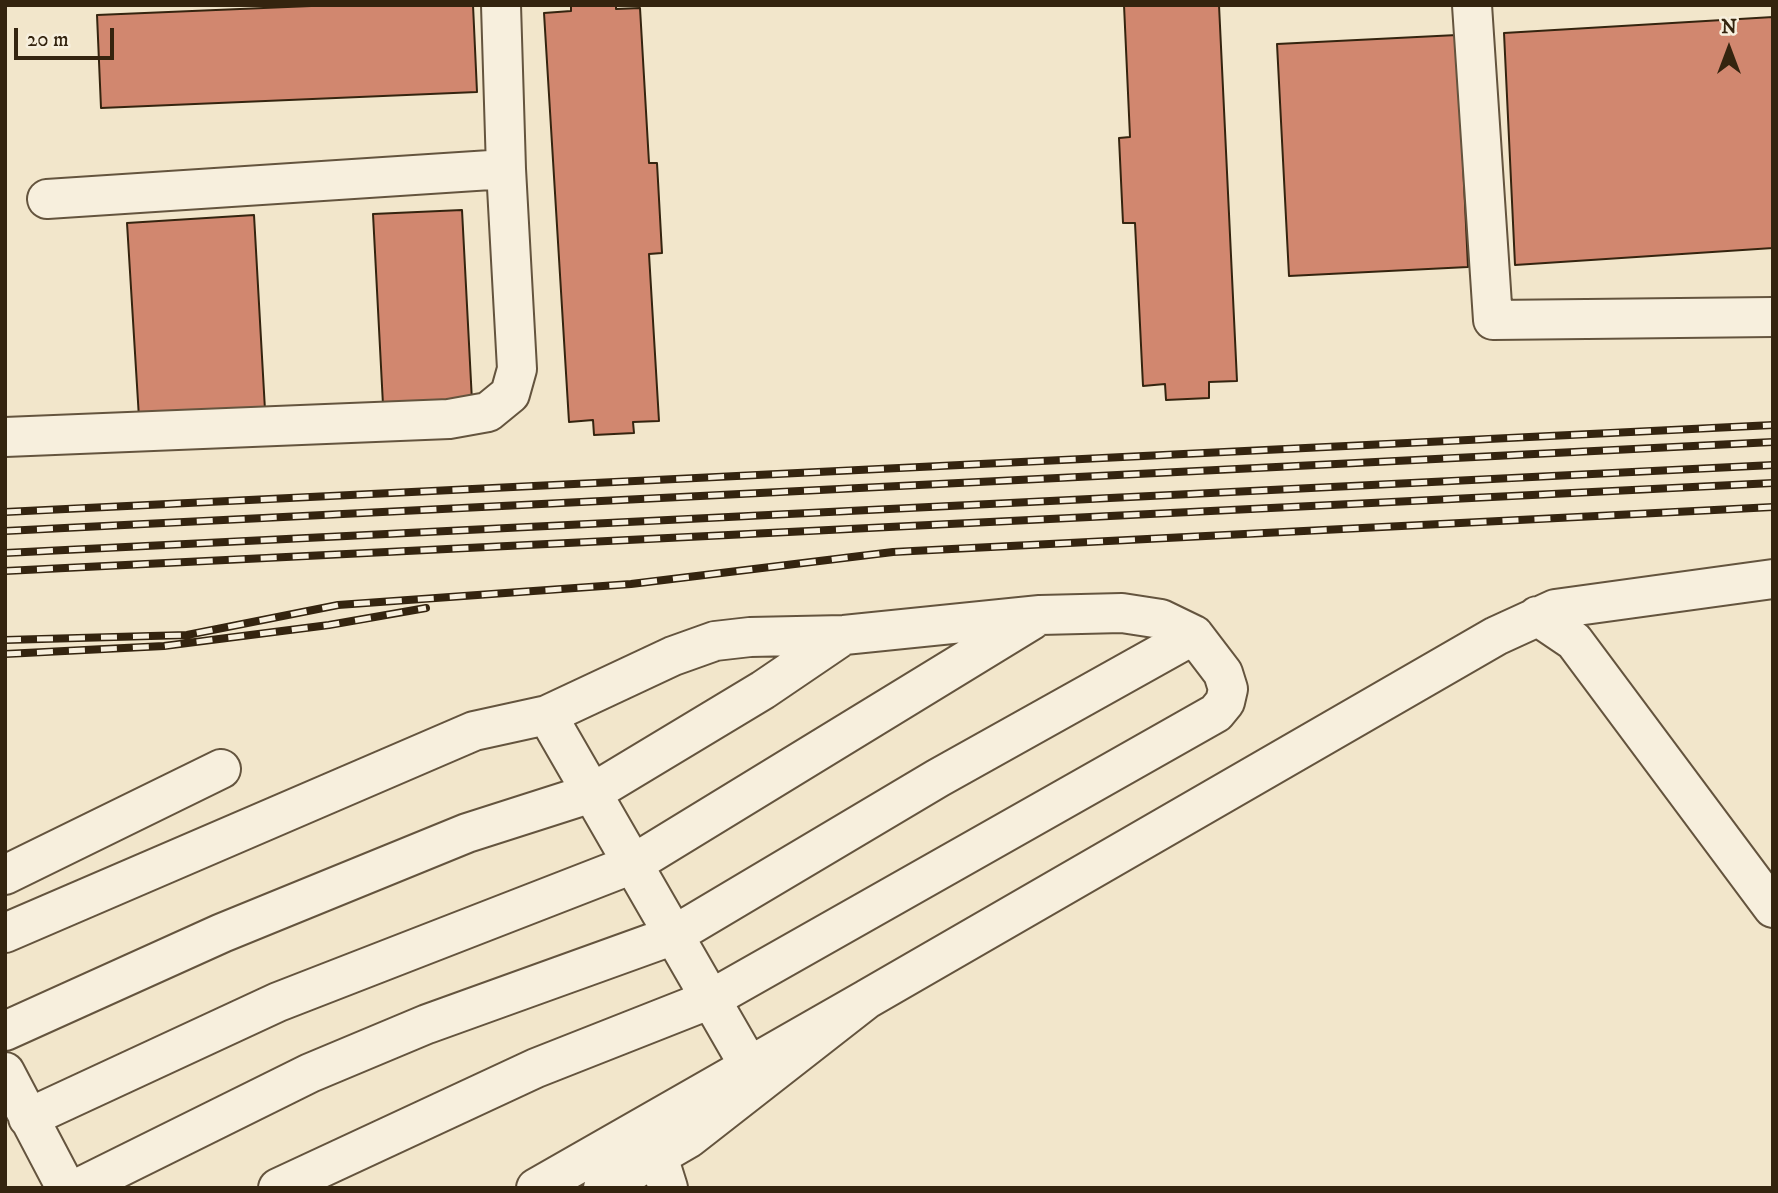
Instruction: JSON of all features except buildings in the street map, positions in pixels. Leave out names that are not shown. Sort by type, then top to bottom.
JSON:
[{"type":"lane","points":[[5,437],[449,419],[488,412],[510,394],[517,369],[506,169],[501,5]]},
{"type":"lane","points":[[1472,5],[1493,320],[1773,317]]},
{"type":"lane","points":[[47,199],[506,169]]},
{"type":"lane","points":[[536,1188],[754,1074],[867,999],[1496,636],[1555,609],[1773,579]]},
{"type":"lane","points":[[5,933],[474,731],[547,715],[673,656],[715,641],[750,637],[844,635],[1040,615],[1122,613],[1161,619],[1194,635],[1223,673],[1228,689],[1225,702],[1216,713],[711,999],[536,1068],[278,1188]]},
{"type":"lane","points":[[29,1118],[278,1002],[633,864],[1040,615]]},
{"type":"lane","points":[[1537,617],[1574,641],[1773,908]]},
{"type":"lane","points":[[5,1031],[222,933],[467,833],[592,793],[763,690],[844,635]]},
{"type":"lane","points":[[78,1188],[310,1073],[427,1024],[674,935],[939,778],[1194,635]]},
{"type":"lane","points":[[547,715],[754,1074]]},
{"type":"lane","points":[[5,875],[221,769]]},
{"type":"lane","points":[[5,1072],[66,1188]]},
{"type":"lane","points":[[603,1188],[663,1172],[689,1138],[754,1074]]},
{"type":"railway","points":[[5,512],[1773,425]]},
{"type":"railway","points":[[5,531],[1773,442]]},
{"type":"railway","points":[[5,553],[1773,465]]},
{"type":"railway","points":[[5,571],[1773,483]]},
{"type":"railway","points":[[5,640],[187,635],[338,605],[631,584],[893,552],[1773,507]]},
{"type":"railway","points":[[5,654],[164,646],[329,625],[426,608]]}]
